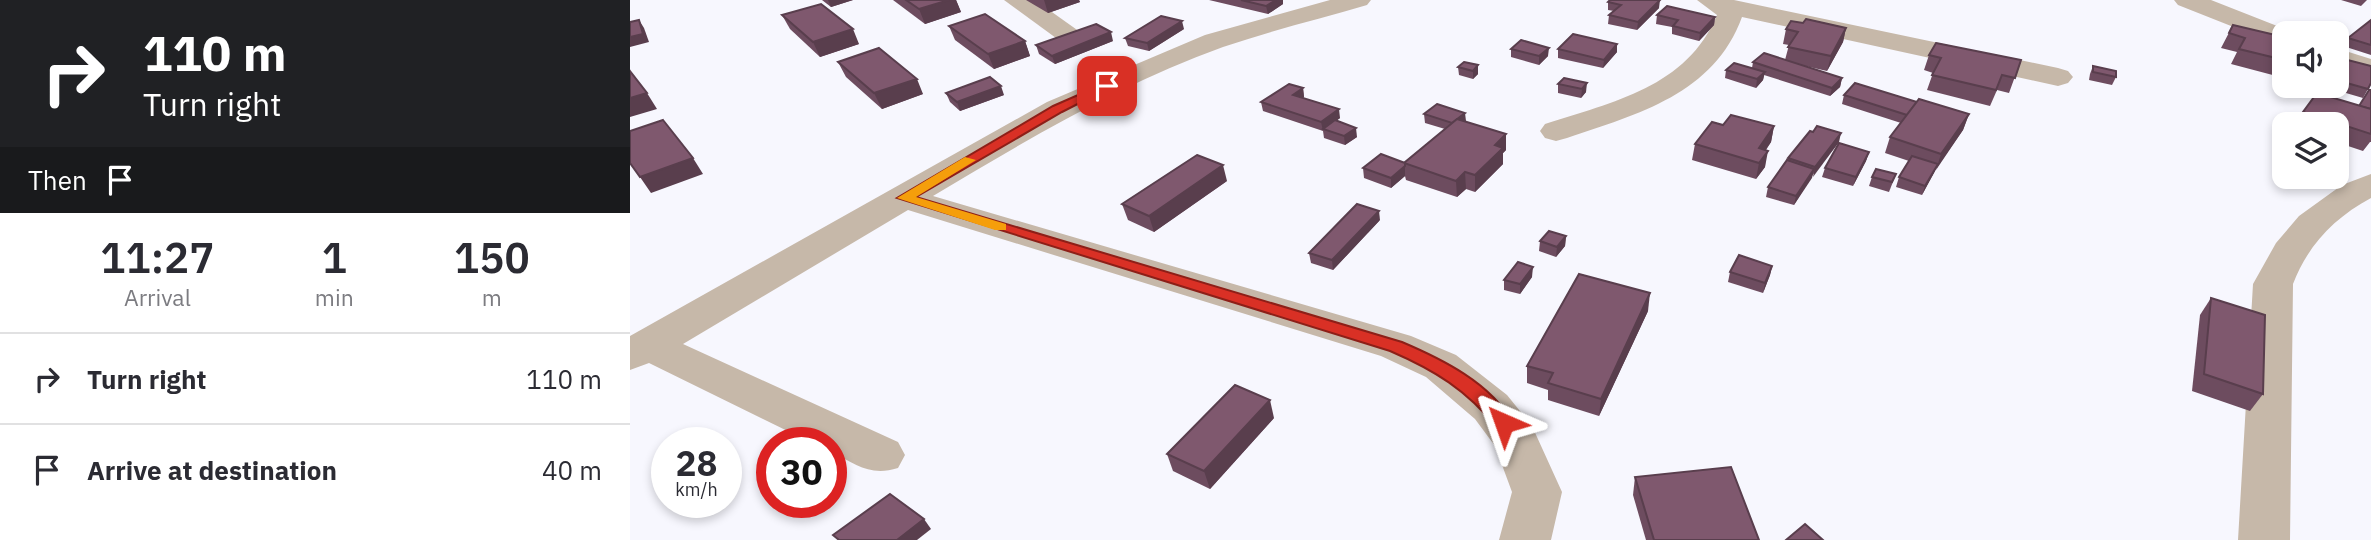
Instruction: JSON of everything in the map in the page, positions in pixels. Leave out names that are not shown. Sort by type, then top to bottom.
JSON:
[{"type":"street","points":[[1017,0],[1066,32]]},
{"type":"street","points":[[639,350],[1058,109],[1156,64],[1227,37],[1358,0]]},
{"type":"street","points":[[2187,0],[2272,32]]},
{"type":"street","points":[[1718,3],[2058,76]]},
{"type":"street","points":[[1556,131],[1649,100],[1690,75],[1715,47],[1728,24],[1731,12],[1718,3]]},
{"type":"street","points":[[2349,61],[2371,69]]},
{"type":"street","points":[[2264,540],[2273,284],[2281,262],[2294,241],[2346,196],[2371,184]]},
{"type":"street","points":[[904,198],[1396,346],[1441,366],[1491,407],[1516,439],[1537,492],[1525,540]]},
{"type":"street","points":[[639,350],[881,455]]},
{"type":"building","points":[[906,0],[949,0],[919,9]]},
{"type":"building","points":[[1241,0],[1276,0],[1266,6]]},
{"type":"building","points":[[1660,0],[1638,22],[1609,15],[1621,5],[1608,2]]},
{"type":"building","points":[[821,4],[853,29],[813,42],[782,15]]},
{"type":"building","points":[[1667,6],[1715,17],[1700,33],[1673,26],[1678,20],[1657,15]]},
{"type":"building","points":[[985,14],[1025,41],[988,54],[949,26]]},
{"type":"building","points":[[1161,16],[1182,21],[1147,43],[1125,38]]},
{"type":"building","points":[[1806,19],[1846,28],[1831,56],[1788,47],[1798,32],[1786,29],[1791,21],[1803,23]]},
{"type":"building","points":[[639,20],[643,34],[630,37],[630,22]]},
{"type":"building","points":[[2371,20],[2371,45],[2349,37]]},
{"type":"building","points":[[1096,24],[1111,32],[1052,56],[1036,45]]},
{"type":"building","points":[[2233,25],[2272,34],[2272,57],[2239,49],[2245,38],[2229,33]]},
{"type":"building","points":[[1573,34],[1617,44],[1604,60],[1558,49]]},
{"type":"building","points":[[1521,40],[1549,48],[1539,56],[1511,49]]},
{"type":"building","points":[[1936,43],[2021,60],[2015,78],[2002,75],[1996,90],[1932,75],[1941,58],[1929,55]]},
{"type":"building","points":[[879,48],[917,79],[874,93],[838,62]]},
{"type":"building","points":[[1764,53],[1842,78],[1832,88],[1753,62]]},
{"type":"building","points":[[2349,60],[2371,66],[2371,83],[2368,89],[2349,84]]},
{"type":"building","points":[[1464,62],[1478,65],[1473,71],[1458,67]]},
{"type":"building","points":[[1734,63],[1765,72],[1757,79],[1726,70]]},
{"type":"building","points":[[2093,66],[2116,71],[2116,77],[2093,72]]},
{"type":"building","points":[[630,71],[647,93],[630,98]]},
{"type":"building","points":[[990,77],[1001,86],[957,102],[946,93]]},
{"type":"building","points":[[1564,78],[1587,83],[1582,89],[1558,84]]},
{"type":"building","points":[[1855,83],[1917,102],[1907,115],[1844,95]]},
{"type":"building","points":[[1289,84],[1303,88],[1293,95],[1339,109],[1321,122],[1261,102]]},
{"type":"building","points":[[2371,90],[2371,109],[2359,106]]},
{"type":"building","points":[[2313,98],[2334,98],[2371,109],[2371,134],[2349,127],[2349,112],[2303,112]]},
{"type":"building","points":[[1919,99],[1969,114],[1941,154],[1890,137]]},
{"type":"building","points":[[1437,104],[1465,113],[1452,123],[1424,114]]},
{"type":"building","points":[[1731,115],[1774,126],[1759,148],[1768,151],[1759,163],[1695,144],[1712,122],[1723,125]]},
{"type":"building","points":[[1457,119],[1506,134],[1495,145],[1503,148],[1475,175],[1465,172],[1456,181],[1404,163]]},
{"type":"building","points":[[663,120],[693,158],[640,177],[630,163],[630,131]]},
{"type":"building","points":[[1335,120],[1356,128],[1344,136],[1323,129]]},
{"type":"building","points":[[1817,126],[1841,133],[1815,167],[1788,158],[1810,131],[1813,132]]},
{"type":"building","points":[[1839,143],[1869,152],[1856,177],[1825,168]]},
{"type":"building","points":[[1381,154],[1405,163],[1405,166],[1391,178],[1363,168]]},
{"type":"building","points":[[1197,155],[1223,165],[1149,216],[1122,204]]},
{"type":"building","points":[[1912,156],[1938,164],[1925,186],[1899,177]]},
{"type":"building","points":[[1787,160],[1814,169],[1796,196],[1768,187]]},
{"type":"building","points":[[1876,169],[1896,174],[1892,182],[1872,177]]},
{"type":"building","points":[[1357,204],[1379,211],[1332,260],[1309,253]]},
{"type":"building","points":[[1549,231],[1566,236],[1557,247],[1540,241]]},
{"type":"building","points":[[1739,255],[1772,266],[1765,283],[1730,272]]},
{"type":"building","points":[[1518,262],[1533,267],[1520,284],[1504,280]]},
{"type":"building","points":[[1579,274],[1650,293],[1601,399],[1548,383],[1553,373],[1527,366]]},
{"type":"building","points":[[2211,298],[2265,315],[2263,394],[2204,374]]},
{"type":"building","points":[[1235,385],[1270,400],[1204,471],[1167,454]]},
{"type":"building","points":[[1731,467],[1759,540],[1654,540],[1635,477]]},
{"type":"building","points":[[890,494],[924,519],[897,540],[839,540],[833,535]]},
{"type":"building","points":[[1805,524],[1823,540],[1786,540]]},
{"type":"slow traffic","points":[[969,160],[904,198],[1000,227]]},
{"type":"route","points":[[1107,86],[1058,109],[904,198],[1396,346],[1441,366],[1491,407],[1504,423]]}]
